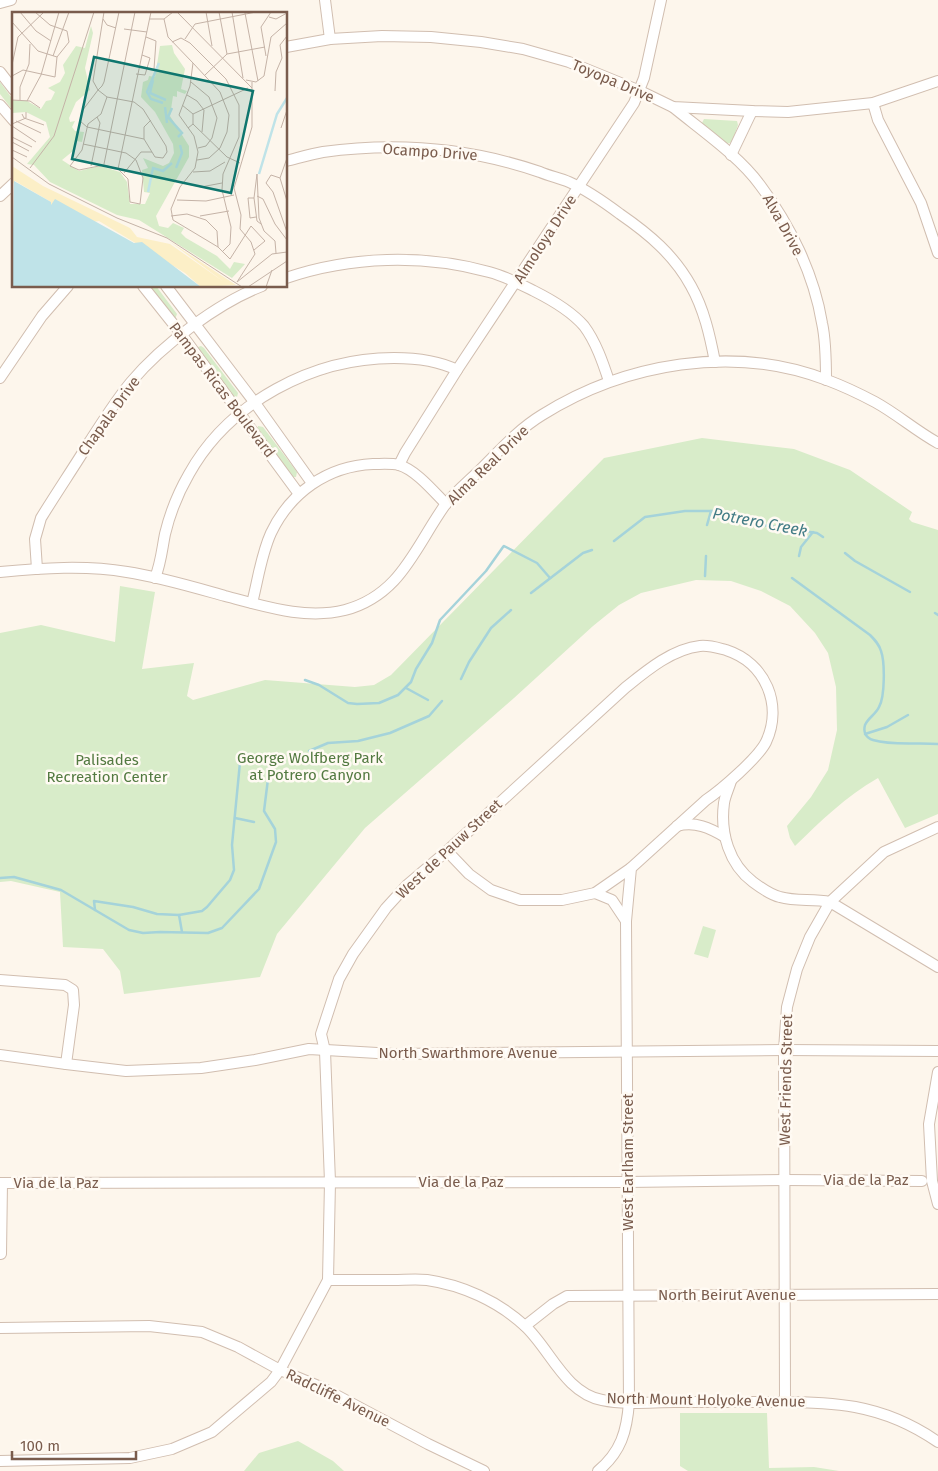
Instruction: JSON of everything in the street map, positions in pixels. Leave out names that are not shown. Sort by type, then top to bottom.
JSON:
[{"type":"street","points":[[0,3],[11,0]]},
{"type":"street","points":[[325,0],[330,39]]},
{"type":"street","name":"Almoloya Drive","points":[[400,465],[410,445],[457,370],[634,103],[640,91],[662,0]]},
{"type":"street","name":"Toyopa Drive","points":[[288,47],[330,39],[382,36],[431,37],[481,42],[523,49],[568,62],[640,91],[672,107],[788,112],[873,103],[938,81]]},
{"type":"street","points":[[0,72],[12,87]]},
{"type":"street","points":[[873,103],[878,120],[921,204],[938,254]]},
{"type":"street","points":[[0,105],[12,119]]},
{"type":"street","name":"Alva Drive","points":[[672,107],[731,155],[760,184],[788,229],[811,278],[822,323],[826,380]]},
{"type":"street","points":[[731,155],[752,111]]},
{"type":"street","name":"Ocampo Drive","points":[[288,160],[322,152],[370,148],[446,150],[491,157],[569,182],[592,194],[644,230],[676,262],[692,287],[703,313],[715,362]]},
{"type":"street","points":[[0,196],[12,186]]},
{"type":"street","points":[[288,277],[306,271],[377,260],[422,261],[490,272],[516,282],[550,299],[572,315],[584,327],[598,351],[609,381]]},
{"type":"street","points":[[0,378],[42,316],[66,288]]},
{"type":"street","name":"Pampas Ricas Boulevard","points":[[145,288],[182,335],[298,494]]},
{"type":"street","name":"Pampas Ricas Boulevard","points":[[168,288],[255,403],[312,483]]},
{"type":"street","name":"Chapala Drive","points":[[37,569],[35,539],[41,518],[112,407],[132,381],[170,344],[182,335],[232,301],[258,288]]},
{"type":"street","points":[[155,578],[160,564],[170,516],[189,473],[206,448],[240,413],[294,380],[341,364],[382,358],[407,358],[435,361],[457,370]]},
{"type":"street","name":"Alma Real Drive","points":[[0,572],[76,568],[126,572],[169,580],[294,613],[320,614],[347,610],[372,598],[390,585],[407,568],[446,504],[511,438],[540,416],[580,394],[609,381],[675,366],[715,362],[751,363],[778,367],[826,380],[876,402],[938,443]]},
{"type":"street","points":[[252,603],[264,549],[271,532],[298,494],[312,483],[354,466],[400,465],[418,476],[446,504]]},
{"type":"street","name":"West de Pauw Street","points":[[321,1034],[340,980],[368,933],[407,884],[447,851],[650,667],[685,650],[701,646],[717,647],[732,652],[747,660],[760,672],[772,702],[773,718],[770,733],[764,745],[731,779]]},
{"type":"street","points":[[447,851],[469,874],[491,890],[520,900],[562,900],[596,893],[631,868],[731,779]]},
{"type":"street","points":[[722,836],[724,803],[731,779]]},
{"type":"street","points":[[676,826],[691,824],[716,831],[722,836],[736,865],[747,878],[760,888],[778,897],[830,902],[938,967]]},
{"type":"street","name":"West Friends Street","points":[[785,1401],[784,1050],[787,1007],[797,969],[810,937],[830,902],[884,852],[938,827]]},
{"type":"street","name":"West Earlham Street","points":[[629,1402],[626,922],[631,868]]},
{"type":"street","points":[[596,893],[612,900],[626,922]]},
{"type":"street","points":[[0,980],[65,985],[73,990],[74,1005],[66,1064]]},
{"type":"street","points":[[309,1049],[321,1034]]},
{"type":"street","points":[[0,1328],[149,1326],[202,1332],[238,1347],[280,1370],[328,1280],[330,1182],[325,1051],[321,1034]]},
{"type":"street","name":"North Swarthmore Avenue","points":[[0,1055],[126,1071],[201,1068],[309,1049],[394,1054],[784,1050],[938,1051]]},
{"type":"street","points":[[938,1072],[930,1124],[932,1181],[938,1204]]},
{"type":"street","name":"Via de la Paz","points":[[1,1183],[922,1181]]},
{"type":"street","points":[[1,1183],[1,1254]]},
{"type":"street","name":"North Mount Holyoke Avenue","points":[[328,1280],[424,1280],[450,1284],[486,1298],[525,1326],[577,1388],[602,1400],[629,1402],[785,1401],[835,1404],[866,1409],[917,1428],[938,1442]]},
{"type":"street","name":"North Beirut Avenue","points":[[525,1326],[553,1304],[567,1296],[938,1294]]},
{"type":"street","name":"Radcliffe Avenue","points":[[0,1461],[130,1458],[172,1449],[212,1432],[271,1382],[280,1370],[321,1387],[428,1444],[484,1471]]},
{"type":"street","points":[[598,1471],[620,1447],[628,1424],[629,1402]]},
{"type":"green space","points":[[0,82],[12,98],[12,109],[0,94]]},
{"type":"green space","points":[[704,119],[737,121],[738,125],[732,142],[727,144],[704,127],[702,123]]},
{"type":"green space","points":[[149,288],[158,288],[177,314],[175,319]]},
{"type":"green space","points":[[201,346],[238,393],[237,397],[233,397],[197,349]]},
{"type":"green space","points":[[258,426],[263,427],[297,472],[296,477],[292,477],[257,429]]},
{"type":"green space","name":"George Wolfberg Park at Potrero Canyon","points":[[702,438],[794,449],[850,470],[912,512],[909,519],[912,522],[938,530],[938,814],[905,828],[878,778],[844,801],[795,846],[790,838],[787,826],[811,797],[828,770],[837,730],[836,687],[828,653],[815,633],[790,606],[761,591],[731,581],[696,580],[641,593],[619,605],[365,828],[277,934],[260,977],[124,994],[120,971],[103,949],[63,947],[60,892],[11,881],[0,882],[0,633],[41,625],[115,642],[120,586],[155,592],[142,669],[194,663],[187,696],[193,700],[265,680],[355,687],[374,685],[391,675],[604,458]]},
{"type":"green space","points":[[703,926],[716,930],[708,958],[694,954]]},
{"type":"green space","points":[[680,1413],[767,1413],[769,1468],[814,1467],[839,1471],[688,1471],[680,1466]]},
{"type":"green space","points":[[298,1441],[333,1461],[344,1471],[244,1471],[259,1453]]},
{"type":"waterway","name":"Potrero Creek","points":[[614,541],[645,517],[685,511],[717,511],[763,525],[817,533],[823,537]]},
{"type":"waterway","points":[[707,525],[711,511]]},
{"type":"waterway","points":[[799,556],[801,547],[813,532]]},
{"type":"waterway","points":[[305,680],[319,685],[348,703],[379,703],[398,695],[411,682],[416,669],[432,643],[440,620],[486,571],[504,546],[537,563],[550,578]]},
{"type":"waterway","name":"Potrero Creek","points":[[531,593],[583,553],[592,550]]},
{"type":"waterway","name":"Potrero Creek","points":[[845,553],[855,561],[910,592]]},
{"type":"waterway","points":[[705,576],[706,556]]},
{"type":"waterway","points":[[792,578],[870,635],[879,646],[884,679],[882,696],[878,709],[865,725],[864,730],[867,736],[873,740],[889,743],[938,744]]},
{"type":"waterway","name":"Potrero Creek","points":[[461,679],[469,662],[491,628],[511,610]]},
{"type":"waterway","points":[[406,688],[428,700]]},
{"type":"waterway","name":"Potrero Creek","points":[[309,751],[328,743],[358,741],[390,733],[429,716],[442,701]]},
{"type":"waterway","points":[[865,734],[887,727],[908,715]]},
{"type":"waterway","points":[[95,910],[94,901],[133,907],[157,914],[179,915],[202,911],[207,907],[230,880],[234,870],[232,845],[241,752]]},
{"type":"waterway","points":[[241,753],[258,756]]},
{"type":"waterway","name":"Potrero Creek","points":[[0,878],[14,877],[61,890],[129,930],[143,933],[208,933],[222,928],[259,889],[276,842],[275,829],[264,811],[269,771],[272,769]]},
{"type":"waterway","points":[[235,818],[254,822]]},
{"type":"waterway","points":[[179,915],[182,932]]},
{"type":"park label","name":"Palisades Recreation Center","points":[[107,768]]}]
